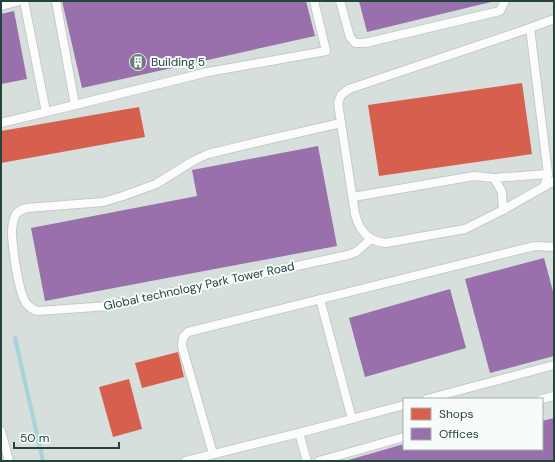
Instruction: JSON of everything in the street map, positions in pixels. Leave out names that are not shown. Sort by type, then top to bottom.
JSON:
[{"type":"lane","points":[[1,6],[20,1]]},
{"type":"lane","points":[[24,1],[46,112]]},
{"type":"lane","points":[[56,1],[75,105]]},
{"type":"lane","points":[[1,123],[208,72],[326,50],[314,1]]},
{"type":"lane","points":[[340,1],[350,37],[355,43],[365,43],[500,11],[505,1]]},
{"type":"lane","points":[[554,19],[349,89],[341,95],[338,103],[358,225],[371,239],[378,242],[386,243],[465,229],[504,210],[554,181]]},
{"type":"lane","points":[[530,28],[548,174],[544,187]]},
{"type":"lane","name":"Global technology Park Tower Road","points":[[342,123],[208,154],[193,161],[156,184],[103,202],[27,208],[19,211],[16,214],[12,234],[19,283],[26,304],[38,312],[109,306],[348,255],[356,252],[371,239]]},
{"type":"lane","points":[[353,196],[474,176],[494,178],[548,174]]},
{"type":"lane","points":[[494,178],[502,192],[504,210]]},
{"type":"lane","points":[[213,454],[182,346],[183,338],[188,332],[535,246],[554,247]]},
{"type":"lane","points":[[320,299],[352,419]]},
{"type":"lane","points":[[431,398],[554,365]]},
{"type":"lane","points":[[543,399],[554,396]]},
{"type":"lane","points":[[189,461],[403,405]]},
{"type":"lane","points":[[1,431],[9,461]]},
{"type":"lane","points":[[300,433],[307,461]]},
{"type":"lane","points":[[319,461],[403,438]]},
{"type":"shaded area","points":[[1,1],[554,1],[554,461],[1,461]]},
{"type":"building: Shops","points":[[522,83],[532,154],[379,176],[368,105]]},
{"type":"building: Shops","points":[[139,107],[145,137],[1,163],[1,131]]},
{"type":"building: Shops","points":[[178,352],[184,377],[142,388],[135,363]]},
{"type":"building: Shops","points":[[129,379],[142,429],[113,437],[99,387]]},
{"type":"building: Offices","name":"Building 5","points":[[62,1],[306,1],[315,36],[82,88]]},
{"type":"building: Offices","points":[[359,1],[491,1],[491,2],[367,32]]},
{"type":"building: Offices","points":[[14,11],[27,79],[1,84],[1,14]]},
{"type":"building: Offices","points":[[318,146],[337,246],[45,301],[31,228],[197,196],[192,170]]},
{"type":"building: Offices","points":[[544,258],[554,295],[554,356],[490,373],[465,279]]},
{"type":"building: Offices","points":[[450,289],[466,348],[365,377],[349,318]]},
{"type":"building: Offices","points":[[554,418],[554,461],[345,461],[403,444],[403,450],[543,450],[543,421]]},
{"type":"waterway","points":[[15,338],[43,461]]},
{"type":"place","name":"Building 5","points":[[138,62]]}]
